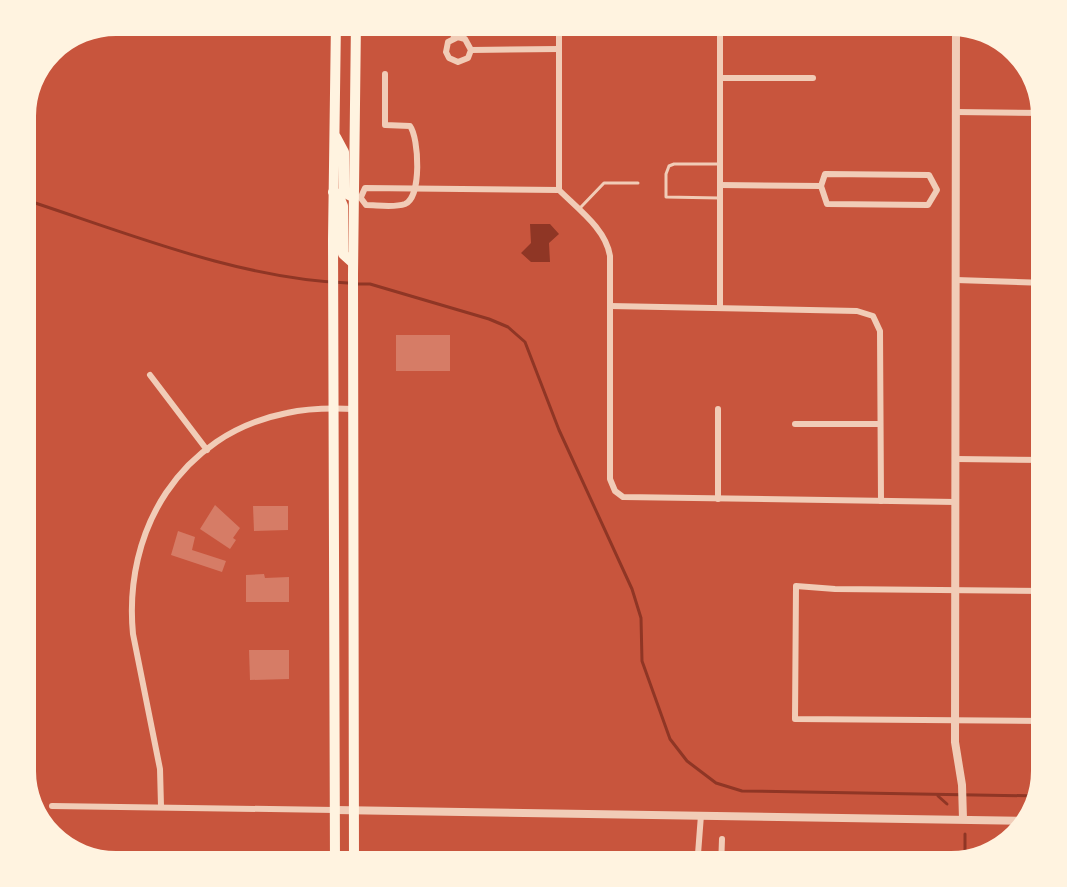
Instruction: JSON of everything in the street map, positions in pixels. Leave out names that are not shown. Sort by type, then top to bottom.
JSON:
[{"type":"main road","points":[[335,853],[333,192],[336,34]]},
{"type":"main road","points":[[354,853],[353,269],[358,197],[356,34]]},
{"type":"main road","points":[[335,135],[344,152],[345,193],[358,197]]},
{"type":"main road","points":[[333,192],[338,194],[343,206],[343,254],[353,269]]},
{"type":"street","points":[[454,34],[454,38]]},
{"type":"street","points":[[559,34],[559,190],[603,235],[608,247],[610,472],[615,491],[628,499],[956,502]]},
{"type":"street","points":[[720,34],[720,308]]},
{"type":"street","points":[[956,35],[955,742],[962,785],[963,819]]},
{"type":"street","points":[[454,38],[465,39],[471,50],[465,60],[452,60],[446,48],[454,38]]},
{"type":"street","points":[[471,50],[559,49]]},
{"type":"street","points":[[385,74],[385,125],[410,126],[415,133],[416,190],[410,200],[400,205],[366,205],[358,197],[365,188],[416,190],[559,190]]},
{"type":"street","points":[[720,78],[813,78]]},
{"type":"street","points":[[956,112],[1033,113]]},
{"type":"street","points":[[825,174],[929,175],[937,190],[928,205],[827,204],[821,186],[825,174]]},
{"type":"street","points":[[720,185],[821,186]]},
{"type":"street","points":[[937,190],[956,191]]},
{"type":"street","points":[[956,280],[1033,283]]},
{"type":"street","points":[[610,306],[857,311],[873,316],[880,331],[881,501]]},
{"type":"street","points":[[150,375],[207,450]]},
{"type":"street","points":[[161,806],[160,769],[131,614],[133,575],[153,514],[177,478],[226,436],[264,419],[304,410],[355,409]]},
{"type":"street","points":[[718,409],[718,499]]},
{"type":"street","points":[[795,424],[880,424]]},
{"type":"street","points":[[956,459],[1033,460]]},
{"type":"street","points":[[1033,591],[796,586],[795,719],[1033,721]]},
{"type":"street","points":[[52,806],[1016,821]]},
{"type":"street","points":[[698,853],[701,815]]},
{"type":"street","points":[[722,839],[722,853]]},
{"type":"lane","points":[[720,164],[674,164],[666,174],[666,197],[720,198]]},
{"type":"lane","points":[[578,210],[604,183],[638,183]]},
{"type":"shaded area","points":[[530,224],[550,224],[559,234],[549,243],[550,262],[531,262],[521,253],[531,243]]},
{"type":"building","points":[[396,335],[450,335],[450,371],[396,371]]},
{"type":"building","points":[[215,505],[240,528],[230,549],[200,529]]},
{"type":"building","points":[[253,506],[288,506],[288,530],[254,531]]},
{"type":"building","points":[[178,531],[195,537],[192,550],[226,561],[222,572],[171,555]]},
{"type":"building","points":[[264,574],[265,578],[289,577],[289,602],[246,602],[246,575]]},
{"type":"building","points":[[249,650],[289,650],[289,679],[250,680]]},
{"type":"waterway","points":[[34,203],[224,263],[307,280],[348,283]]},
{"type":"waterway","points":[[356,284],[370,284],[489,319],[508,327],[525,342],[559,430],[632,589],[641,618],[642,661],[670,739],[687,761],[716,783],[742,791],[1029,796]]},
{"type":"waterway","points":[[938,796],[947,804]]},
{"type":"waterway","points":[[965,834],[965,851]]}]
